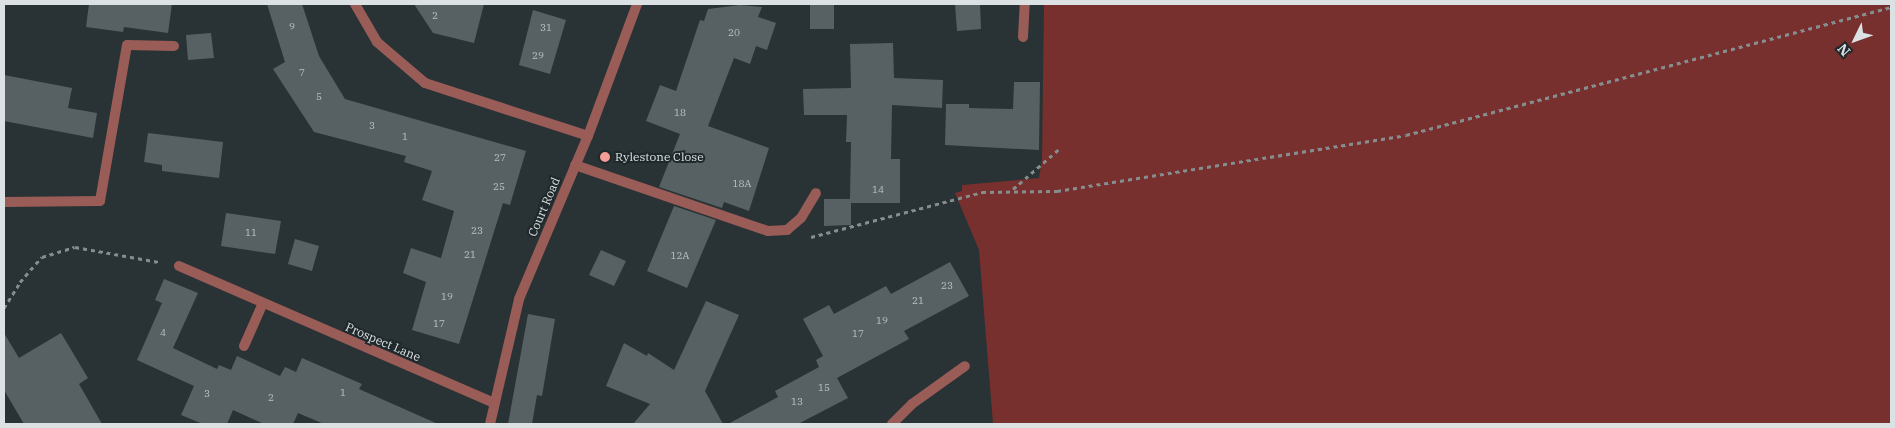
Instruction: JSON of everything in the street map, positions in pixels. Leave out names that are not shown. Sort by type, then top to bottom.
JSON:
[{"type":"street","points":[[355,4],[377,42],[425,83],[588,136]]},
{"type":"street","name":"Court Road","points":[[490,424],[519,299],[588,136],[637,4]]},
{"type":"street","points":[[1023,37],[1025,4]]},
{"type":"street","points":[[4,202],[100,201],[127,45],[174,46]]},
{"type":"street","points":[[576,165],[768,231],[787,230],[801,218],[816,193]]},
{"type":"street","name":"Prospect Lane","points":[[179,266],[494,403]]},
{"type":"street","points":[[244,346],[263,303]]},
{"type":"street","points":[[892,424],[912,404],[965,366]]},
{"type":"path","points":[[804,239],[982,192],[1013,190],[1057,191],[1406,135],[1891,7]]},
{"type":"path","points":[[1013,190],[1058,150]]},
{"type":"path","points":[[4,308],[42,257],[75,247],[179,266]]},
{"type":"shaded area","points":[[1044,4],[1891,4],[1891,424],[993,424],[979,250],[955,193],[962,191],[962,185],[1039,178],[1042,158]]},
{"type":"building","points":[[89,4],[172,4],[168,33],[124,27],[123,32],[86,27]]},
{"type":"building","points":[[267,4],[302,4],[319,56],[345,99],[526,151],[510,205],[503,203],[459,344],[412,330],[426,282],[403,273],[411,248],[441,258],[454,211],[422,200],[432,171],[404,162],[406,156],[314,132],[273,69],[285,62]]},
{"type":"building","points":[[414,4],[484,4],[474,43],[433,33]]},
{"type":"building","points":[[810,4],[834,4],[834,29],[810,29]]},
{"type":"building","points":[[955,4],[980,4],[981,29],[957,31]]},
{"type":"building","points":[[740,5],[762,7],[758,17],[776,23],[767,50],[756,46],[750,64],[734,58],[708,126],[769,148],[749,211],[724,202],[722,208],[659,187],[680,134],[646,121],[660,85],[676,91],[700,20],[704,21],[708,9]]},
{"type":"building","points":[[533,10],[566,20],[550,74],[519,65]]},
{"type":"building","points":[[211,33],[214,58],[188,60],[186,35]]},
{"type":"building","points":[[893,43],[894,78],[943,80],[942,108],[892,105],[891,159],[900,159],[900,203],[851,203],[851,225],[824,226],[824,199],[850,199],[851,142],[846,142],[847,115],[804,115],[803,89],[851,88],[850,44]]},
{"type":"building","points":[[4,75],[72,88],[68,108],[97,113],[93,138],[4,121]]},
{"type":"building","points":[[1014,82],[1040,82],[1039,150],[945,145],[946,104],[969,104],[969,108],[1013,109]]},
{"type":"building","points":[[148,133],[223,142],[219,178],[162,171],[162,165],[144,162]]},
{"type":"building","points":[[674,206],[716,220],[687,288],[647,271]]},
{"type":"building","points":[[226,213],[281,221],[275,254],[221,246]]},
{"type":"building","points":[[295,239],[319,246],[312,271],[288,264]]},
{"type":"building","points":[[601,250],[626,261],[614,286],[589,275]]},
{"type":"building","points":[[950,262],[969,296],[904,331],[909,339],[837,378],[848,398],[798,424],[728,424],[778,397],[775,391],[819,367],[816,360],[823,356],[803,319],[829,305],[834,314],[886,286],[891,294]]},
{"type":"building","points":[[164,279],[198,293],[173,348],[217,369],[219,365],[231,370],[237,356],[280,376],[285,367],[296,372],[302,358],[362,384],[359,389],[438,424],[324,424],[298,413],[293,424],[264,424],[233,410],[227,424],[203,424],[181,415],[194,386],[137,360],[162,303],[155,300]]},
{"type":"building","points":[[706,301],[739,315],[705,391],[723,424],[633,424],[650,404],[606,386],[624,343],[647,356],[648,353],[674,370]]},
{"type":"building","points":[[528,314],[555,319],[542,396],[537,395],[532,424],[508,424]]},
{"type":"building","points":[[4,333],[19,358],[61,333],[88,378],[79,384],[102,424],[24,424],[4,390]]},
{"type":"place","name":"Rylestone Close","points":[[605,157]]}]
